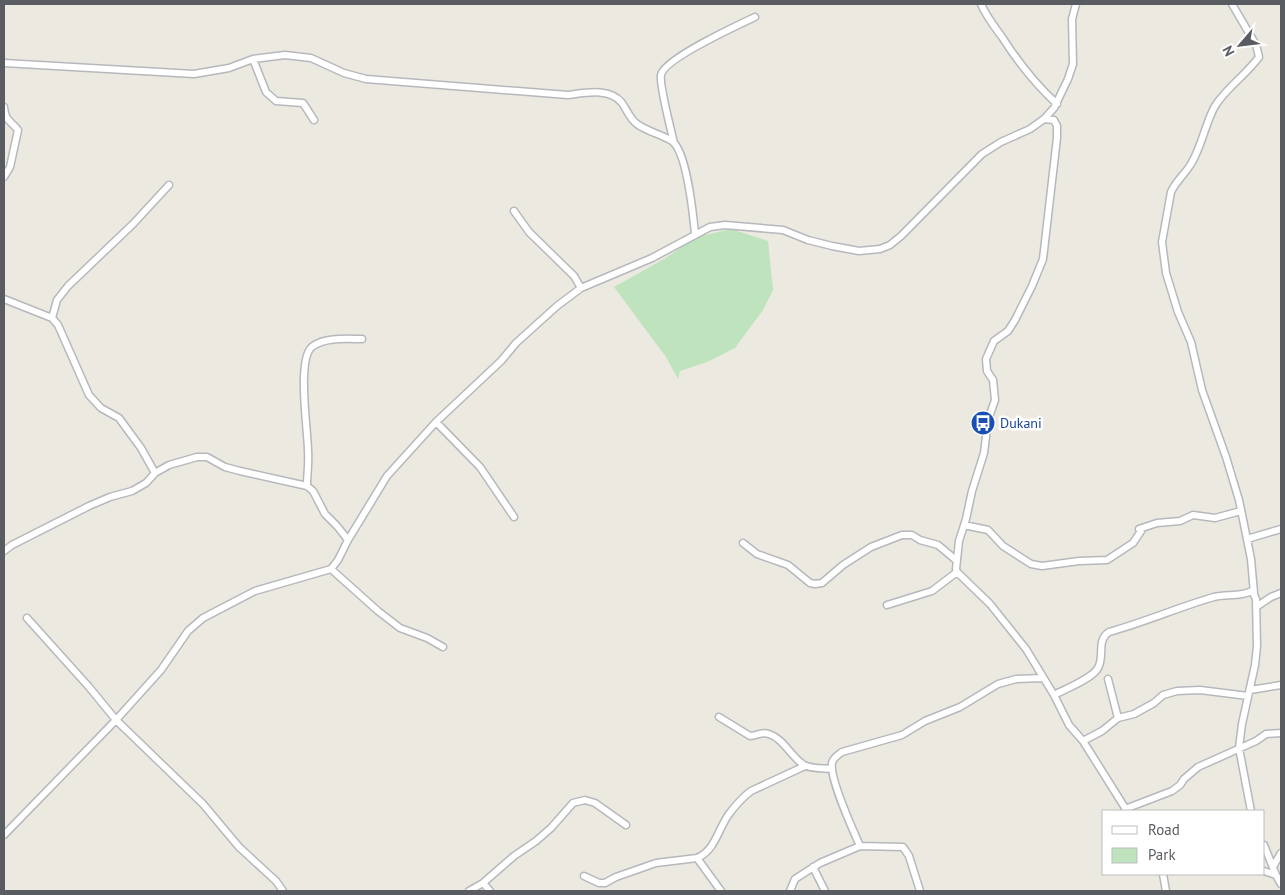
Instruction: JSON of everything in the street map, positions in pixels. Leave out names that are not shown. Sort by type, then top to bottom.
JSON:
[{"type":"street","points":[[981,4],[1017,60],[1037,86],[1057,104]]},
{"type":"street","points":[[4,835],[116,720],[161,670],[188,631],[203,618],[255,591],[331,569],[387,476],[436,422],[501,361],[530,329],[557,306],[581,288],[652,258],[710,226],[725,225],[777,229],[832,246],[859,251],[880,249],[890,245],[982,154],[1030,129],[1044,119],[1057,104],[1073,64],[1072,19],[1076,4]]},
{"type":"street","points":[[1232,4],[1256,45],[1259,57],[1247,73],[1225,93],[1212,112],[1197,154],[1171,192],[1162,242],[1166,273],[1178,312],[1191,342],[1202,390],[1226,457],[1241,511],[1252,564],[1257,646],[1239,748],[1251,810]]},
{"type":"street","points":[[696,233],[691,194],[674,143],[661,79],[664,68],[678,57],[755,17]]},
{"type":"street","points":[[4,63],[194,74],[229,68],[253,59],[285,55],[311,58],[344,73],[366,79],[432,86],[568,95],[585,93],[613,95],[620,101],[636,124],[674,143]]},
{"type":"street","points":[[253,59],[266,92],[276,101],[303,103],[314,120]]},
{"type":"street","points":[[4,107],[6,120],[18,130],[10,167],[4,177]]},
{"type":"street","points":[[1044,119],[1054,120],[1057,126],[1055,164],[1045,250],[1032,286],[1015,320],[1006,333],[994,341],[988,351],[986,359],[987,371],[992,380],[995,400],[988,420],[984,453],[959,541],[957,572],[990,604],[1026,649],[1070,725],[1083,741],[1126,810],[1172,791],[1198,767],[1266,734],[1281,732]]},
{"type":"street","points":[[52,318],[57,300],[68,286],[133,224],[169,185]]},
{"type":"street","points":[[514,211],[529,232],[574,276],[581,288]]},
{"type":"street","points":[[4,299],[52,318],[58,325],[88,395],[101,408],[119,418],[141,448],[155,473]]},
{"type":"street","points":[[307,486],[308,451],[304,381],[308,352],[313,346],[325,341],[362,339]]},
{"type":"street","points":[[436,422],[480,467],[514,517]]},
{"type":"street","points":[[4,551],[12,545],[89,506],[110,497],[132,491],[146,483],[155,473],[169,465],[197,457],[207,457],[240,472],[307,486],[313,490],[325,514],[348,540]]},
{"type":"street","points":[[964,525],[988,530],[1003,546],[1031,564],[1042,566],[1079,561],[1107,560],[1132,543],[1141,531],[1139,529],[1150,525],[1180,521],[1193,515],[1215,518],[1241,511]]},
{"type":"street","points":[[1247,539],[1281,529]]},
{"type":"street","points":[[743,543],[758,554],[788,565],[806,580],[815,584],[822,583],[871,547],[902,535],[912,535],[920,540],[938,544],[957,561]]},
{"type":"street","points":[[331,569],[400,628],[427,638],[443,647]]},
{"type":"street","points":[[887,605],[932,591],[957,572]]},
{"type":"street","points":[[1256,606],[1281,592]]},
{"type":"street","points":[[1054,695],[1094,674],[1100,663],[1101,639],[1108,632],[1222,595],[1254,593]]},
{"type":"street","points":[[27,618],[116,720],[203,804],[238,846],[272,877],[283,891]]},
{"type":"street","points":[[860,846],[836,786],[832,762],[837,755],[902,735],[925,721],[960,707],[991,687],[1016,678],[1042,678]]},
{"type":"street","points":[[1108,679],[1118,718]]},
{"type":"street","points":[[1083,741],[1118,718],[1134,714],[1154,703],[1163,695],[1177,691],[1200,690],[1249,693],[1281,685]]},
{"type":"street","points":[[719,717],[750,736],[760,733],[769,734],[781,741],[805,766]]},
{"type":"street","points":[[584,876],[605,884],[616,877],[656,863],[697,858],[708,852],[729,814],[745,795],[751,791],[805,766],[832,769]]},
{"type":"street","points":[[470,891],[536,841],[573,804],[585,800],[595,803],[626,825]]},
{"type":"street","points":[[790,891],[795,879],[813,867],[860,846],[903,847],[909,856],[920,891]]},
{"type":"street","points":[[1265,847],[1281,884]]},
{"type":"street","points":[[1274,866],[1281,853]]},
{"type":"street","points":[[697,858],[721,891]]},
{"type":"street","points":[[813,867],[825,891]]},
{"type":"street","points":[[1265,871],[1276,875]]},
{"type":"street","points":[[1163,875],[1166,891]]},
{"type":"street","points":[[483,883],[490,891]]},
{"type":"green space","points":[[731,229],[768,241],[773,290],[763,310],[735,348],[707,362],[680,371],[678,379],[666,357],[614,287],[664,259],[697,237]]},
{"type":"place","name":"Dukani","points":[[983,423]]}]
